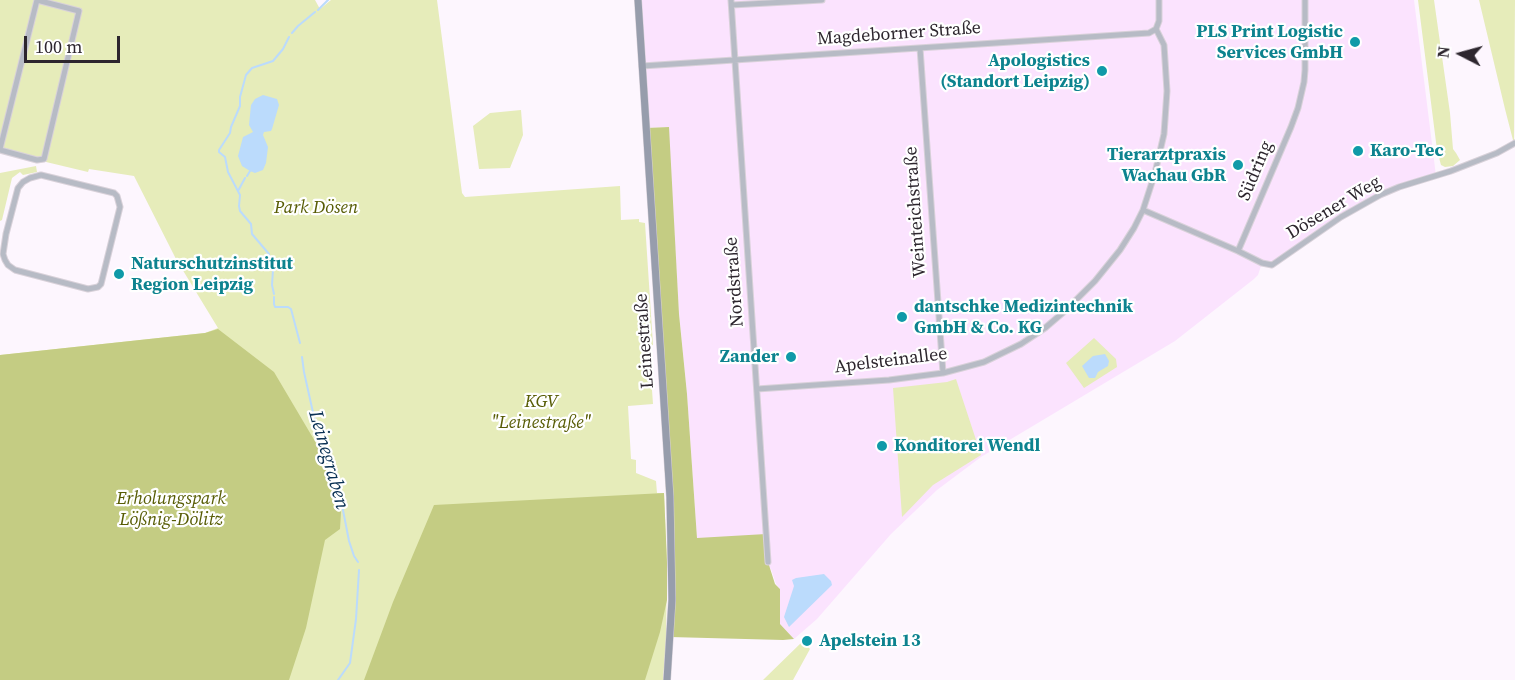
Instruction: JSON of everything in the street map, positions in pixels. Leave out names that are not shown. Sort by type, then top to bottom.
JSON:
[{"type":"main road","name":"Leinestraße","points":[[638,0],[670,508],[672,600],[667,680]]},
{"type":"street","points":[[37,0],[80,10],[44,159],[37,160],[0,149],[37,0]]},
{"type":"street","points":[[732,3],[822,0]]},
{"type":"street","name":"Apelsteinallee","points":[[757,389],[889,380],[942,373],[984,362],[1021,344],[1045,328],[1080,298],[1120,250],[1134,228],[1143,210],[1162,151],[1167,91],[1164,45],[1156,28],[1159,21],[1159,0]]},
{"type":"street","name":"Südring","points":[[1238,251],[1298,108],[1305,70],[1305,0]]},
{"type":"street","name":"Nordstraße","points":[[732,3],[768,562]]},
{"type":"street","name":"Magdeborner Straße","points":[[642,66],[1149,33],[1156,28]]},
{"type":"street","name":"Weinteichstraße","points":[[920,48],[942,373]]},
{"type":"street","name":"Dösener Weg","points":[[1238,251],[1262,263],[1272,265],[1341,217],[1380,195],[1451,171],[1497,153],[1515,143]]},
{"type":"street","points":[[41,175],[114,193],[119,201],[120,207],[101,284],[91,290],[15,270],[8,265],[3,254],[3,234],[18,188],[30,178],[41,175]]},
{"type":"street","points":[[1143,210],[1238,251]]},
{"type":"shaded area","points":[[638,0],[1414,0],[1436,176],[1399,187],[1341,217],[1272,265],[1262,263],[1254,279],[1175,341],[981,457],[937,490],[891,534],[817,619],[794,639],[780,624],[780,589],[771,569],[697,538],[679,314],[668,127],[646,128]]},
{"type":"green space","points":[[0,0],[315,0],[320,9],[331,0],[437,0],[462,193],[465,197],[620,186],[621,220],[639,219],[639,222],[645,223],[653,345],[649,347],[653,404],[628,406],[631,459],[636,460],[636,473],[656,481],[657,493],[664,493],[667,563],[663,680],[0,680],[0,355],[205,333],[218,328],[176,259],[134,176],[89,169],[88,172],[0,151]]},
{"type":"green space","points":[[1418,0],[1434,0],[1453,149],[1460,160],[1453,166],[1441,165],[1437,150]]},
{"type":"green space","points":[[1479,0],[1515,0],[1514,144],[1505,109]]},
{"type":"green space","points":[[521,110],[523,135],[510,168],[479,169],[473,126],[490,113]]},
{"type":"green space","points":[[669,127],[679,314],[697,538],[766,534],[768,562],[775,584],[780,589],[780,624],[794,639],[670,637],[672,600],[646,128]]},
{"type":"green space","points":[[36,166],[37,172],[23,175],[20,172],[12,178],[0,221],[0,173]]},
{"type":"green space","name":"Erholungspark Lößnig-Dölitz","points":[[218,329],[274,372],[316,443],[341,512],[340,529],[325,540],[306,628],[289,680],[0,680],[0,355],[205,333]]},
{"type":"green space","points":[[1094,338],[1116,359],[1117,367],[1084,388],[1066,363]]},
{"type":"green space","points":[[956,379],[981,455],[933,485],[902,517],[893,388]]},
{"type":"green space","points":[[664,493],[667,600],[645,680],[364,680],[393,602],[434,505]]},
{"type":"green space","points":[[803,641],[810,649],[793,680],[763,680]]},
{"type":"water","points":[[263,95],[277,99],[279,105],[271,131],[264,132],[263,135],[268,147],[266,163],[263,170],[255,173],[242,166],[238,156],[243,137],[253,132],[249,125],[251,105],[255,99]]},
{"type":"water","points":[[1105,354],[1109,361],[1108,366],[1098,372],[1095,378],[1089,378],[1082,366],[1093,356]]},
{"type":"water","points":[[824,574],[832,585],[789,627],[784,617],[794,586],[792,580]]},
{"type":"waterway","name":"Leinegraben","points":[[318,10],[328,0]]},
{"type":"waterway","name":"Leinegraben","points":[[292,33],[315,12]]},
{"type":"waterway","name":"Leinegraben","points":[[274,294],[273,270],[269,254],[252,234],[251,224],[240,211],[240,195],[228,172],[225,157],[219,150],[230,133],[240,106],[246,75],[252,68],[273,61],[289,37]]},
{"type":"waterway","points":[[247,176],[250,171]]},
{"type":"waterway","points":[[238,191],[245,178]]},
{"type":"waterway","name":"Leinegraben","points":[[274,297],[275,307],[291,309],[300,343]]},
{"type":"waterway","name":"Leinegraben","points":[[302,357],[318,435],[342,505],[349,541],[358,562]]},
{"type":"waterway","name":"Leinegraben","points":[[338,680],[350,663],[359,570]]},
{"type":"place","name":"PLS Print Logistic Services GmbH","points":[[1355,42]]},
{"type":"place","name":"Apologistics (Standort Leipzig)","points":[[1102,71]]},
{"type":"place","name":"Karo-Tec","points":[[1358,151]]},
{"type":"place","name":"Tierarztpraxis Wachau GbR","points":[[1238,165]]},
{"type":"place","name":"Naturschutzinstitut Region Leipzig","points":[[119,274]]},
{"type":"place","name":"dantschke Medizintechnik GmbH & Co. KG","points":[[902,317]]},
{"type":"place","name":"Zander","points":[[791,357]]},
{"type":"place","name":"Konditorei Wendl","points":[[882,446]]},
{"type":"place","name":"Apelstein 13","points":[[807,641]]},
{"type":"park label","name":"Park Dösen","points":[[316,208]]},
{"type":"park label","name":"KGV \"Leinestraße\"","points":[[541,412]]}]
